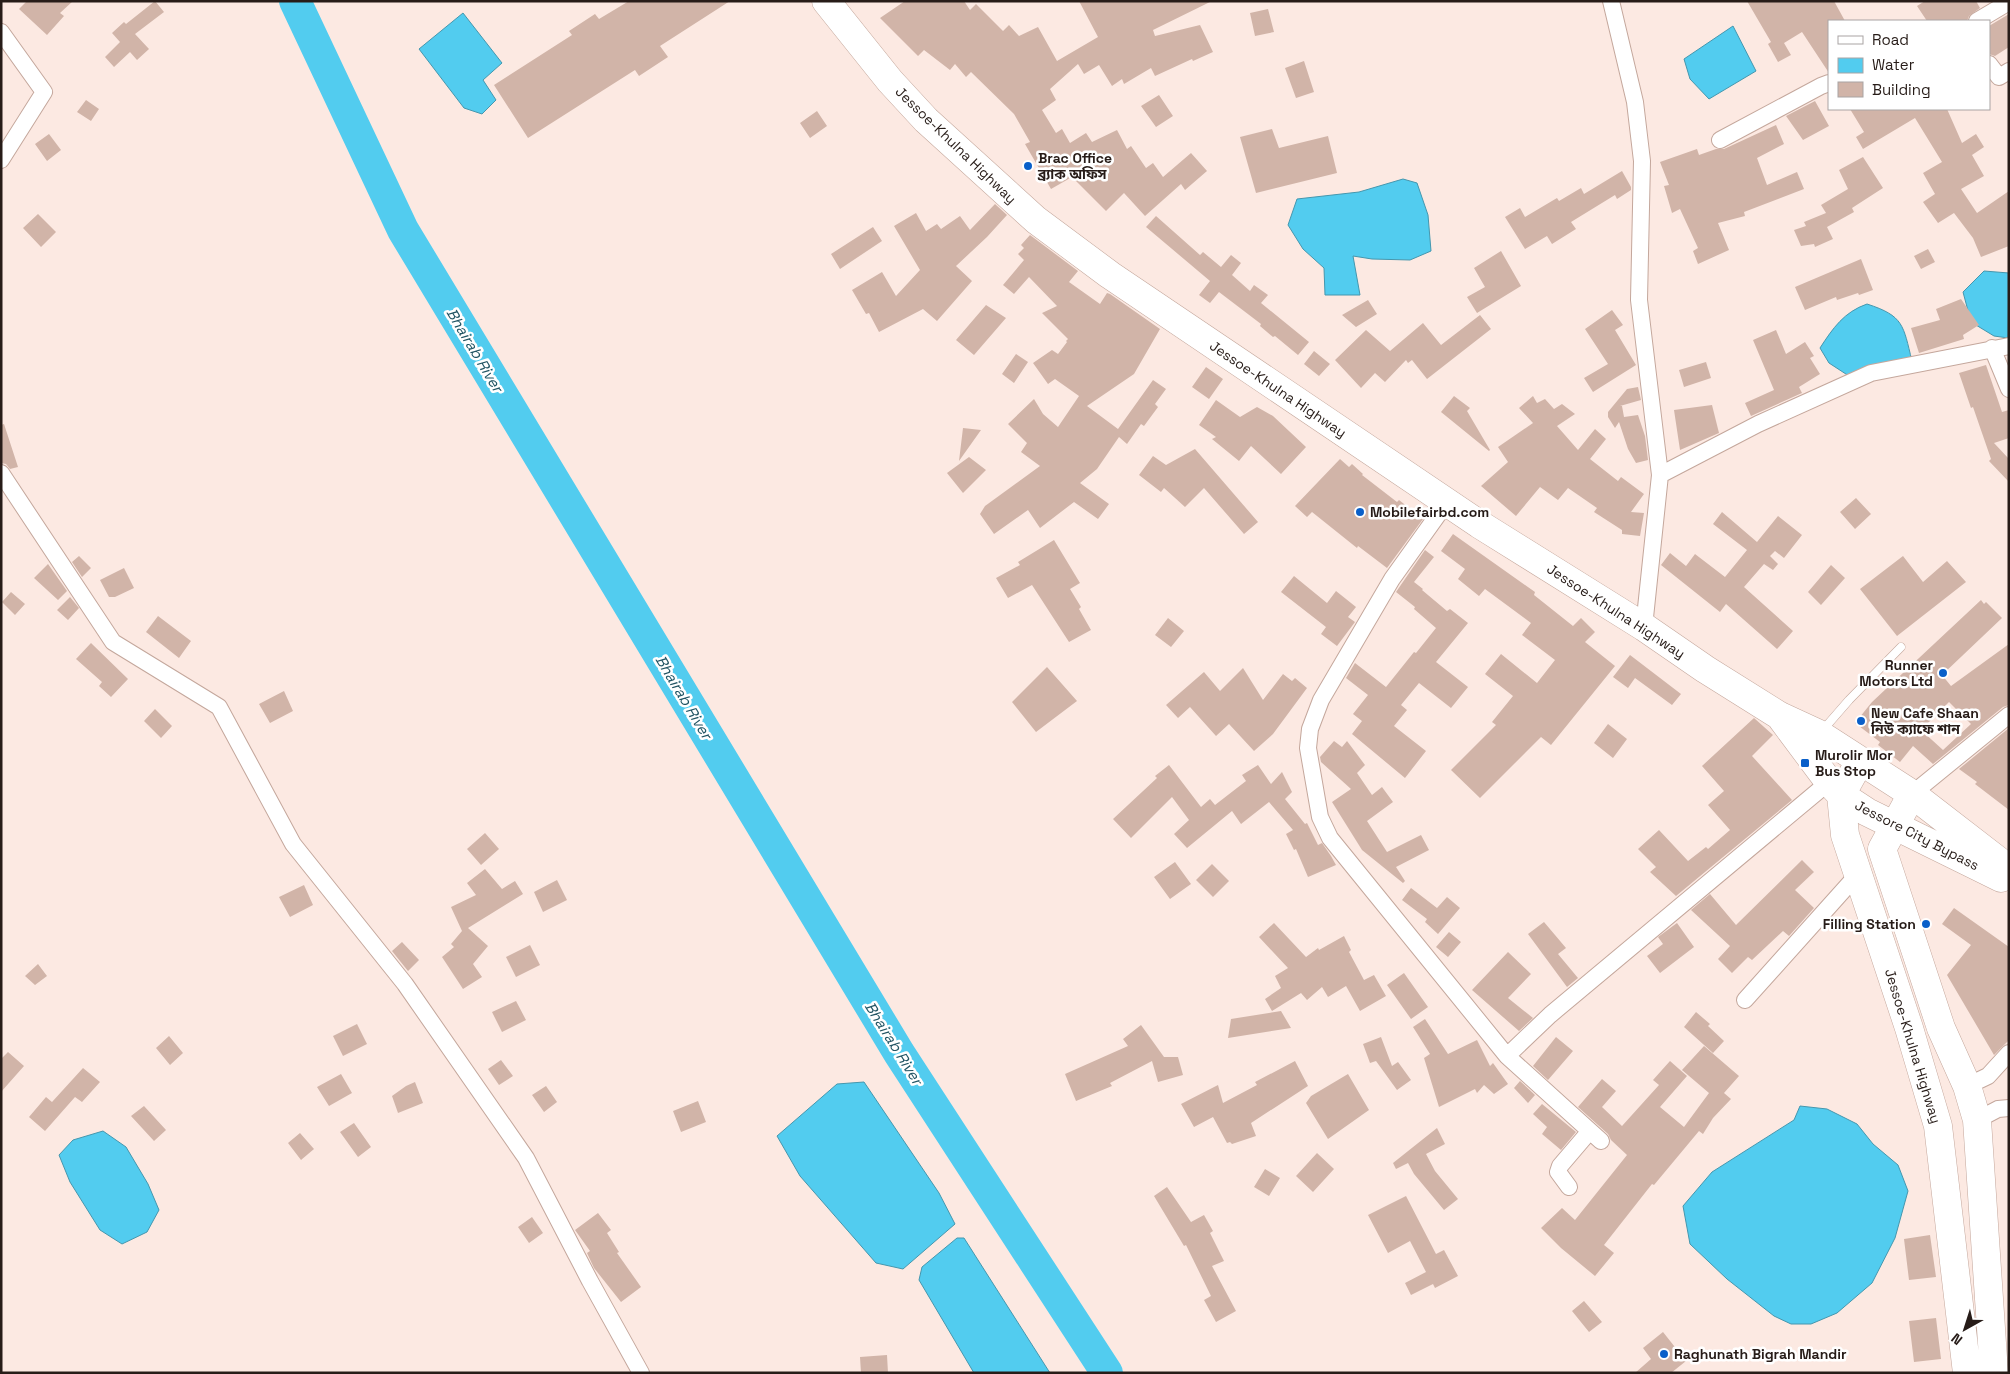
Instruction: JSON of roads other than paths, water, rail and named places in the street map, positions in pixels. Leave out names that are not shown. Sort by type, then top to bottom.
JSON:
[{"type":"highway","name":"Jessoe-Khulna Highway","points":[[826,1],[890,81],[926,120],[1036,220],[1110,275],[1447,502],[1780,716]]},
{"type":"highway","name":"Jessore City Bypass","points":[[1780,716],[1819,734],[1912,794],[2009,869]]},
{"type":"highway","name":"Jessore City Bypass","points":[[1780,716],[1835,789],[1866,812],[2009,882]]},
{"type":"highway","points":[[1835,789],[1860,761]]},
{"type":"highway","name":"Jessoe-Khulna Highway","points":[[1835,789],[1845,835],[1909,1028],[1938,1126],[1967,1373]]},
{"type":"highway","points":[[1912,794],[1882,849],[1941,1028],[1967,1086],[1977,1120],[1994,1373]]},
{"type":"street","points":[[1612,1],[1635,102],[1642,161],[1639,300],[1660,475],[1644,627]]},
{"type":"street","points":[[1979,20],[2009,2]]},
{"type":"street","points":[[1,32],[44,92],[1,160]]},
{"type":"street","points":[[1990,65],[1999,77],[2009,72]]},
{"type":"street","points":[[1720,140],[1828,83]]},
{"type":"street","points":[[1660,475],[1758,424],[1871,373],[2009,346]]},
{"type":"street","points":[[1992,348],[2009,389]]},
{"type":"street","points":[[1,473],[114,642],[219,707],[293,844],[405,984],[526,1158],[590,1281],[641,1373]]},
{"type":"street","points":[[1447,502],[1392,580],[1321,700],[1310,729],[1308,748],[1320,817],[1330,838],[1507,1056],[1595,1136],[1560,1166],[1558,1172],[1569,1187]]},
{"type":"street","points":[[1912,794],[2009,714]]},
{"type":"street","points":[[1507,1056],[1550,1015],[1835,789]]},
{"type":"street","points":[[1746,1000],[1858,874]]},
{"type":"street","points":[[1967,1086],[1988,1076],[2009,1053]]},
{"type":"street","points":[[1977,1120],[1998,1109],[2009,1108]]},
{"type":"lane","points":[[1819,734],[1901,647]]},
{"type":"water","points":[[463,13],[502,63],[483,80],[496,100],[482,114],[464,108],[419,49]]},
{"type":"water","points":[[1733,26],[1756,71],[1709,99],[1690,79],[1684,59]]},
{"type":"water","points":[[1403,179],[1417,183],[1428,215],[1431,251],[1410,260],[1372,259],[1353,256],[1360,295],[1325,295],[1324,268],[1303,249],[1288,225],[1297,199],[1359,192]]},
{"type":"water","points":[[1984,271],[2009,273],[2008,338],[1994,336],[1971,322],[1963,292]]},
{"type":"water","points":[[1867,304],[1888,313],[1900,324],[1904,330],[1912,361],[1852,378],[1829,363],[1820,348],[1845,316]]},
{"type":"water","points":[[864,1082],[939,1193],[955,1224],[903,1269],[876,1263],[800,1176],[777,1136],[837,1084]]},
{"type":"water","points":[[1800,1106],[1827,1109],[1857,1124],[1873,1144],[1898,1165],[1908,1191],[1895,1238],[1872,1283],[1837,1313],[1811,1324],[1791,1324],[1774,1316],[1727,1279],[1690,1244],[1683,1206],[1712,1172],[1794,1120]]},
{"type":"water","points":[[103,1131],[126,1147],[148,1184],[159,1210],[147,1232],[122,1244],[100,1230],[70,1182],[59,1155],[73,1140]]},
{"type":"water","points":[[957,1238],[964,1238],[1050,1373],[974,1373],[919,1280],[922,1267]]},
{"type":"waterway","name":"Bhairab River","points":[[295,1],[403,230],[899,1053],[1107,1373]]},
{"type":"place","name":"Brac Office ব্র্যাক অফিস","points":[[1028,166]]},
{"type":"place","name":"Mobilefairbd.com","points":[[1360,512]]},
{"type":"place","name":"Runner Motors Ltd","points":[[1943,673]]},
{"type":"place","name":"New Cafe Shaan নিউ ক্যাফে শান","points":[[1861,721]]},
{"type":"place","name":"Murolir Mor Bus Stop","points":[[1805,763]]},
{"type":"place","name":"Filling Station","points":[[1926,924]]},
{"type":"place","name":"Raghunath Bigrah Mandir","points":[[1664,1354]]}]
